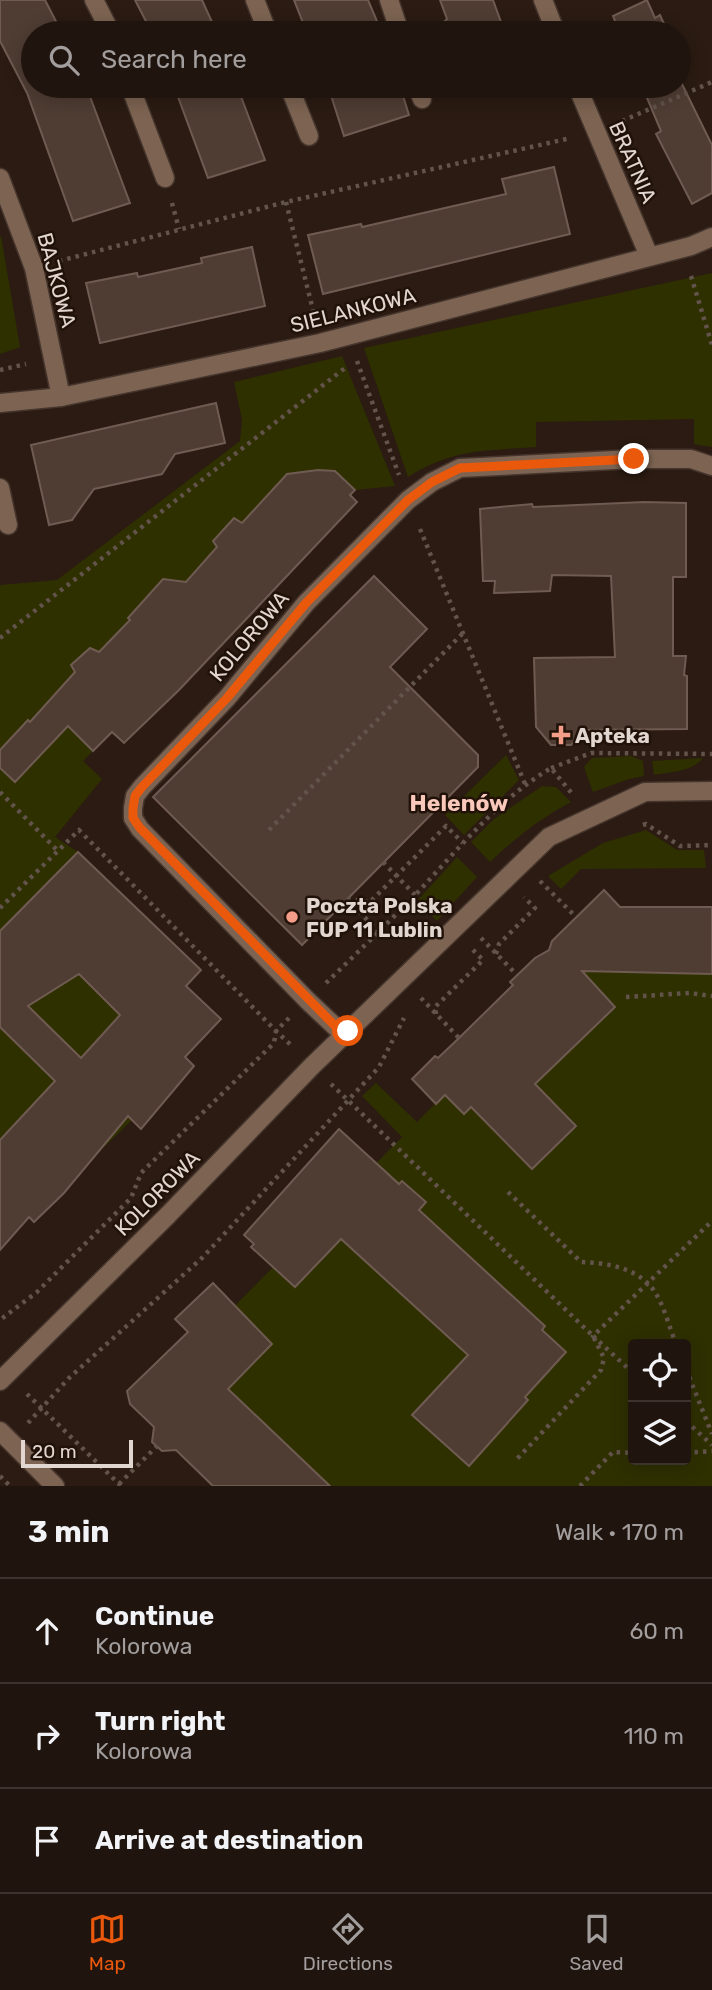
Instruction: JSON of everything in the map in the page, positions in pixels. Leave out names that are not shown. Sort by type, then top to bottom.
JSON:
[{"type":"street","points":[[94,0],[105,21]]},
{"type":"street","points":[[255,0],[263,21]]},
{"type":"street","points":[[388,0],[396,21]]},
{"type":"street","points":[[543,0],[551,21]]},
{"type":"street","points":[[135,98],[165,178]]},
{"type":"street","points":[[294,98],[309,136]]},
{"type":"street","name":"BRATNIA","points":[[582,98],[649,256]]},
{"type":"street","name":"BAJKOWA","points":[[0,178],[34,268],[61,397]]},
{"type":"street","name":"SIELANKOWA","points":[[0,403],[61,397],[320,343],[691,246],[712,237]]},
{"type":"street","name":"KOLOROWA","points":[[344,1035],[140,828],[133,818],[135,796],[227,698],[306,603],[408,500],[432,482],[460,468],[680,459],[703,461],[712,466]]},
{"type":"street","points":[[0,488],[8,525]]},
{"type":"street","name":"KOLOROWA","points":[[3,1377],[168,1215],[344,1035],[549,837],[645,792],[712,791]]},
{"type":"street","points":[[5,1437],[55,1486]]},
{"type":"path","points":[[691,91],[712,82]]},
{"type":"path","points":[[34,268],[286,202],[595,133],[675,98]]},
{"type":"path","points":[[286,202],[325,357],[352,352],[356,358],[408,500],[525,784]]},
{"type":"path","points":[[695,288],[712,345]]},
{"type":"path","points":[[0,638],[356,358]]},
{"type":"path","points":[[269,830],[464,632]]},
{"type":"path","points":[[551,768],[591,753],[712,754]]},
{"type":"path","points":[[0,792],[58,851]]},
{"type":"path","points":[[635,827],[646,824],[680,846],[712,845]]},
{"type":"path","points":[[378,931],[347,899],[370,902],[446,825],[463,843]]},
{"type":"path","points":[[0,908],[79,830],[276,1031],[274,1044],[141,1173],[131,1198],[37,1292],[0,1320]]},
{"type":"path","points":[[383,862],[415,895]]},
{"type":"path","points":[[539,880],[576,917]]},
{"type":"path","points":[[496,954],[499,944],[535,908],[523,896]]},
{"type":"path","points":[[486,944],[517,975]]},
{"type":"path","points":[[436,1013],[435,1007],[483,960],[470,947]]},
{"type":"path","points":[[626,997],[689,993],[712,996]]},
{"type":"path","points":[[427,1004],[459,1038]]},
{"type":"path","points":[[5,1437],[41,1408],[69,1378],[202,1258],[348,1099],[628,1368]]},
{"type":"path","points":[[508,1192],[581,1262],[608,1264],[633,1273],[647,1284],[656,1293],[674,1339]]},
{"type":"path","points":[[593,1336],[712,1221]]},
{"type":"path","points":[[516,1460],[601,1370],[604,1358],[593,1336]]},
{"type":"path","points":[[3,1377],[41,1408],[120,1485],[157,1446]]},
{"type":"path","points":[[691,1382],[712,1434]]},
{"type":"path","points":[[691,1426],[712,1445]]},
{"type":"path","points":[[691,1453],[712,1451]]},
{"type":"path","points":[[580,1486],[613,1452],[628,1453]]},
{"type":"path","points":[[0,1476],[10,1486]]},
{"type":"shaded area","points":[[0,237],[20,347],[0,354]]},
{"type":"shaded area","points":[[712,273],[712,447],[694,444],[694,419],[536,422],[536,447],[455,456],[408,477],[364,348]]},
{"type":"shaded area","points":[[342,356],[395,486],[355,490],[335,471],[242,523],[234,518],[217,547],[199,566],[205,573],[135,627],[114,649],[107,644],[99,652],[90,648],[71,665],[75,672],[56,714],[93,751],[83,761],[102,779],[55,837],[78,852],[12,919],[72,979],[79,974],[133,1028],[108,1046],[99,1038],[91,1046],[101,1089],[132,1120],[98,1153],[41,1097],[0,1140],[0,585],[57,580],[240,441],[242,420],[234,382]]},
{"type":"shaded area","points":[[506,755],[519,780],[464,835],[445,815]]},
{"type":"shaded area","points":[[631,756],[643,761],[644,776],[593,792],[584,767],[592,758]]},
{"type":"shaded area","points":[[703,758],[687,769],[654,775],[652,761]]},
{"type":"shaded area","points":[[542,786],[556,787],[571,802],[529,829],[490,862],[471,842],[494,819]]},
{"type":"shaded area","points":[[646,830],[677,850],[704,850],[706,868],[581,869],[561,889],[548,876],[603,843]]},
{"type":"shaded area","points":[[457,857],[477,877],[437,921],[417,901]]},
{"type":"shaded area","points":[[712,931],[712,1486],[268,1486],[190,1351],[402,1137],[362,1096],[376,1083],[417,1122],[604,934]]},
{"type":"building","points":[[0,0],[45,0],[56,21],[21,21],[21,81],[0,41]]},
{"type":"building","points":[[135,0],[202,0],[212,21],[146,21]]},
{"type":"building","points":[[294,0],[368,0],[377,21],[302,21]]},
{"type":"building","points":[[440,0],[493,0],[501,21],[445,21],[447,19]]},
{"type":"building","points":[[647,0],[655,18],[660,15],[663,21],[615,21],[613,16]]},
{"type":"building","points":[[29,98],[91,98],[130,203],[73,221]]},
{"type":"building","points":[[178,98],[242,98],[265,160],[208,178]]},
{"type":"building","points":[[332,98],[404,98],[409,115],[344,136]]},
{"type":"building","points":[[647,98],[689,98],[712,145],[712,193],[692,204],[656,134],[661,131]]},
{"type":"building","points":[[554,167],[570,234],[323,294],[308,235],[361,224],[362,227],[506,194],[502,179]]},
{"type":"building","points":[[252,247],[265,306],[100,343],[86,283],[137,273],[138,277],[202,263],[201,258]]},
{"type":"building","points":[[216,403],[225,443],[175,454],[162,474],[94,489],[72,520],[49,525],[31,445]]},
{"type":"building","points":[[335,471],[355,490],[350,495],[357,502],[179,690],[124,743],[112,732],[93,751],[68,726],[15,782],[0,768],[0,750],[28,720],[30,722],[75,672],[71,665],[90,648],[99,652],[130,620],[128,618],[163,579],[186,582],[217,547],[213,541],[234,518],[242,523],[287,474]]},
{"type":"building","points":[[686,503],[686,577],[673,577],[673,656],[686,656],[684,675],[687,676],[687,729],[583,730],[571,745],[551,745],[536,727],[534,658],[615,657],[611,576],[552,575],[550,591],[494,593],[495,581],[483,581],[480,509],[532,504],[533,507]]},
{"type":"building","points":[[374,576],[427,629],[390,667],[478,755],[478,767],[302,945],[153,797]]},
{"type":"building","points":[[78,852],[201,970],[186,986],[221,1019],[185,1057],[194,1066],[141,1129],[128,1116],[64,1193],[34,1222],[29,1217],[0,1250],[0,1140],[55,1081],[0,1027],[0,931]],"holes":[[[79,974],[120,1015],[81,1058],[28,1006]]]},
{"type":"building","points":[[604,890],[620,907],[712,907],[712,974],[582,971],[615,1007],[535,1084],[576,1126],[532,1169],[471,1107],[464,1114],[445,1095],[436,1104],[412,1079],[435,1056],[438,1058],[513,985],[510,982],[535,958],[549,950],[552,941]]},
{"type":"building","points":[[339,1129],[399,1184],[402,1181],[426,1202],[419,1210],[545,1326],[542,1330],[566,1352],[525,1397],[528,1400],[469,1466],[412,1415],[468,1355],[341,1239],[295,1287],[251,1247],[254,1244],[244,1235]]},
{"type":"building","points":[[213,1283],[272,1344],[228,1389],[330,1486],[213,1486],[176,1450],[162,1451],[152,1442],[154,1427],[130,1404],[127,1391],[188,1332],[175,1319]]},
{"type":"place","name":"Apteka","points":[[561,735]]},
{"type":"place","name":"Poczta Polska FUP 11 Lublin","points":[[292,917]]},
{"type":"district","name":"Helenów","points":[[459,803]]},
{"type":"route","points":[[348,1031],[344,1035],[308,1001],[140,828],[133,818],[135,796],[227,698],[306,603],[408,500],[432,482],[460,468],[634,459]]}]
